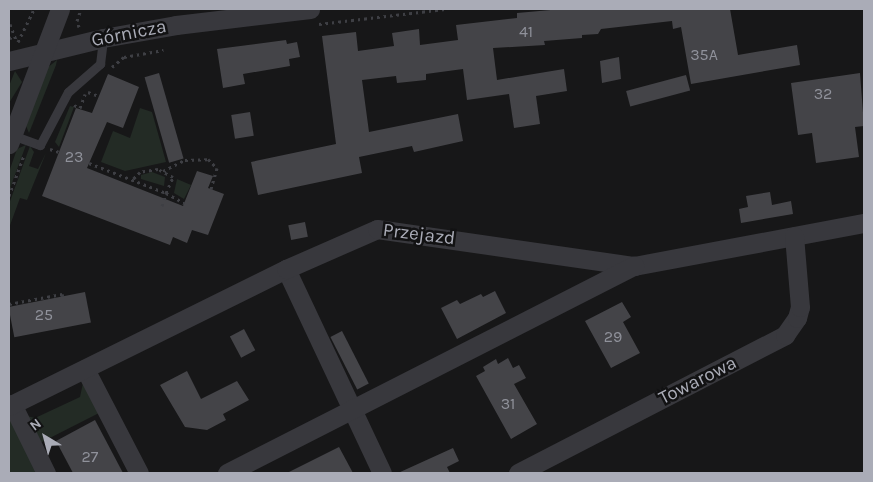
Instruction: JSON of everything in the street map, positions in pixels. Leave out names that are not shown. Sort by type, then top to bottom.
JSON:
[{"type":"street","points":[[10,139],[60,9]]},
{"type":"street","name":"Górnicza","points":[[12,55],[42,53],[103,38],[176,25],[310,9]]},
{"type":"street","name":"Przejazd","points":[[10,405],[286,269],[369,232],[385,229],[634,266],[864,223]]},
{"type":"street","name":"Towarowa","points":[[518,473],[785,335],[797,318],[800,307],[794,236]]},
{"type":"street","points":[[227,473],[634,266]]},
{"type":"street","points":[[286,269],[382,473]]},
{"type":"street","points":[[85,369],[139,473]]},
{"type":"street","points":[[10,405],[46,473]]},
{"type":"lane","points":[[10,139],[40,145],[68,92],[100,64],[103,38]]},
{"type":"path","points":[[12,55],[34,9]]},
{"type":"path","points":[[79,27],[77,21],[81,9]]},
{"type":"path","points":[[10,26],[17,42]]},
{"type":"path","points":[[9,38],[15,37]]},
{"type":"path","points":[[109,69],[124,57],[163,50]]},
{"type":"path","points":[[68,103],[80,108],[86,91],[91,86]]},
{"type":"path","points":[[86,91],[99,96]]},
{"type":"path","points":[[163,171],[185,160],[208,159],[217,168],[211,189]]},
{"type":"path","points":[[89,163],[166,193],[184,203]]},
{"type":"path","points":[[133,180],[140,172],[158,169],[173,178],[162,206]]},
{"type":"path","points":[[125,183],[127,177]]},
{"type":"path","points":[[9,304],[19,304],[62,294],[63,297]]},
{"type":"shaded area","points":[[57,60],[29,133],[26,126],[47,68]]},
{"type":"shaded area","points":[[15,71],[22,82],[9,103],[9,86]]},
{"type":"shaded area","points":[[70,106],[74,107],[59,147],[55,142]]},
{"type":"shaded area","points":[[140,108],[152,112],[166,162],[125,171],[101,162],[113,131],[130,138]]},
{"type":"shaded area","points":[[26,145],[9,192],[9,172],[17,149]]},
{"type":"shaded area","points":[[30,146],[34,152],[29,166],[38,169],[46,153],[27,200],[20,198],[9,228],[9,204]]},
{"type":"shaded area","points":[[152,172],[165,177],[164,186],[141,179],[141,175]]},
{"type":"shaded area","points":[[177,179],[191,185],[184,199],[174,193]]},
{"type":"shaded area","points":[[83,383],[99,413],[38,444],[27,416],[35,418],[80,397]]},
{"type":"shaded area","points":[[9,418],[40,473],[9,473]]},
{"type":"building","points":[[562,9],[730,9],[738,55],[797,45],[800,65],[691,84],[681,27],[673,29],[672,21],[601,29],[598,34],[582,35],[582,38],[544,41],[545,45],[493,48],[497,80],[564,69],[567,91],[536,96],[540,124],[514,128],[509,94],[467,100],[463,69],[426,74],[426,80],[397,83],[396,76],[362,80],[369,132],[458,114],[463,141],[414,152],[412,146],[359,157],[362,173],[258,195],[251,162],[336,144],[322,36],[356,32],[358,51],[394,46],[392,33],[419,29],[420,45],[458,40],[456,25],[517,18],[517,13]]},
{"type":"building","points":[[286,40],[287,44],[297,42],[300,57],[289,59],[290,66],[243,74],[245,84],[223,88],[217,49]]},
{"type":"building","points":[[619,57],[621,79],[602,83],[600,61]]},
{"type":"building","points":[[159,73],[184,159],[169,163],[145,77]]},
{"type":"building","points":[[860,73],[864,126],[855,127],[859,157],[816,163],[812,133],[798,135],[791,83]]},
{"type":"building","points":[[108,74],[139,87],[123,128],[107,122],[87,168],[183,206],[197,171],[213,176],[208,188],[224,194],[208,235],[192,230],[187,243],[173,237],[170,245],[42,196],[76,108],[92,113]]},
{"type":"building","points":[[686,75],[690,90],[630,107],[626,91]]},
{"type":"building","points":[[250,112],[254,136],[235,139],[231,115]]},
{"type":"building","points":[[770,192],[772,205],[791,201],[793,214],[741,223],[739,209],[748,207],[746,196]]},
{"type":"building","points":[[305,222],[308,237],[291,240],[288,225]]},
{"type":"building","points":[[495,291],[506,313],[457,339],[441,308],[457,300],[460,304],[481,294],[483,297]]},
{"type":"building","points":[[85,292],[91,322],[14,337],[9,307]]},
{"type":"building","points":[[622,302],[631,317],[623,322],[640,353],[611,368],[585,321]]},
{"type":"building","points":[[244,329],[255,350],[241,358],[230,337]]},
{"type":"building","points":[[342,331],[369,384],[357,389],[330,337]]},
{"type":"building","points":[[508,358],[513,368],[519,365],[526,378],[514,384],[537,424],[511,439],[476,376],[485,371],[483,367],[496,359],[498,364]]},
{"type":"building","points":[[187,371],[201,399],[237,381],[249,400],[223,414],[226,420],[207,430],[185,427],[160,385]]},
{"type":"building","points":[[95,420],[123,473],[73,473],[56,441]]},
{"type":"building","points":[[339,447],[353,473],[287,473]]},
{"type":"building","points":[[453,448],[459,461],[447,467],[450,473],[398,473]]}]
